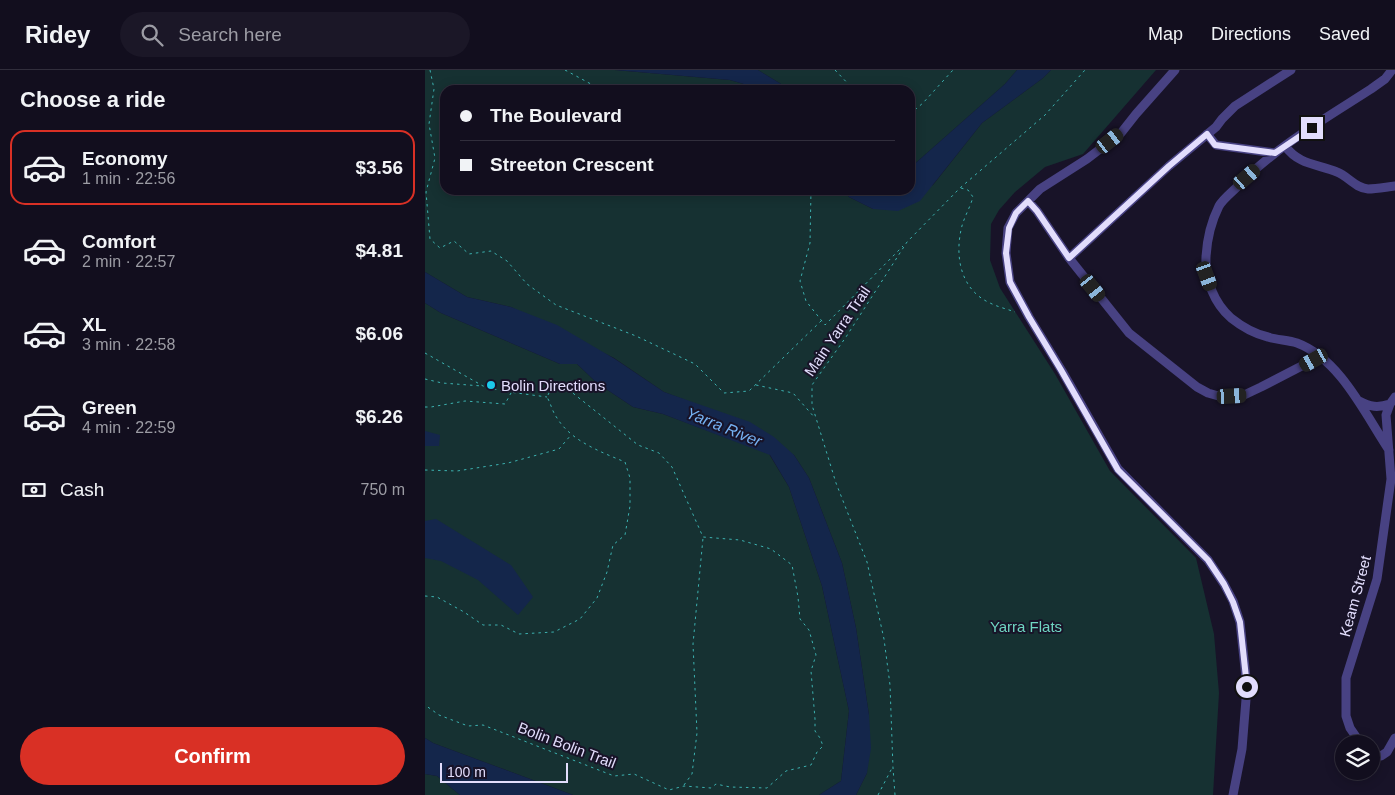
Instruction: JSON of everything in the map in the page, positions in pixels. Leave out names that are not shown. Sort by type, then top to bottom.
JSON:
[{"type":"street","points":[[1175,70],[1121,133],[1087,159],[1040,189],[1016,213],[1009,228],[1006,253],[1010,282],[1118,470],[1208,560],[1233,602],[1240,622],[1247,687],[1242,749],[1233,795]]},
{"type":"street","points":[[1069,258],[1169,166],[1216,127],[1235,106],[1291,70]]},
{"type":"street","points":[[1359,401],[1321,356],[1297,343],[1265,337],[1245,328],[1219,305],[1207,276],[1207,246],[1211,225],[1220,204],[1247,177],[1275,153],[1385,79],[1392,70]]},
{"type":"street","points":[[1207,134],[1215,145],[1275,153]]},
{"type":"street","points":[[1285,146],[1291,154],[1304,162],[1339,172],[1355,184],[1366,189],[1395,186]]},
{"type":"street","points":[[1028,201],[1069,258],[1129,333],[1197,387],[1208,393],[1222,397],[1242,396],[1321,356]]},
{"type":"street","name":"Keam Street","points":[[1359,401],[1375,408],[1392,400]]},
{"type":"street","name":"Keam Street","points":[[1354,735],[1347,722],[1345,709],[1346,678],[1377,579],[1391,480],[1386,415],[1392,400]]},
{"type":"street","name":"Keam Street","points":[[1359,401],[1389,450]]},
{"type":"street","points":[[1380,756],[1387,752],[1395,738]]},
{"type":"path","points":[[430,70],[434,89],[429,124],[435,158],[426,192],[430,239],[440,248],[454,241],[469,254],[491,251],[507,260],[527,284],[555,305],[636,336],[695,364],[724,393],[749,391],[821,321]]},
{"type":"path","points":[[565,70],[593,85]]},
{"type":"path","points":[[835,70],[848,85]]},
{"type":"path","points":[[915,110],[953,70]]},
{"type":"path","name":"Main Yarra Trail","points":[[895,795],[890,685],[884,639],[867,562],[835,483],[812,405],[812,385],[846,337],[907,242],[961,188],[1045,115],[1085,70]]},
{"type":"path","points":[[961,188],[968,190],[973,197],[961,229],[959,254],[963,278],[974,293],[989,303],[1029,317]]},
{"type":"path","points":[[811,195],[810,243],[800,281],[806,301],[825,325],[907,242]]},
{"type":"path","points":[[425,353],[483,386]]},
{"type":"path","points":[[425,379],[442,383],[483,386],[547,397]]},
{"type":"path","points":[[755,385],[793,393],[816,419]]},
{"type":"path","points":[[547,397],[552,387],[564,386],[638,445],[659,453],[672,467],[703,537],[693,644],[697,733],[692,774],[683,786]]},
{"type":"path","points":[[425,406],[431,407],[465,401],[505,404],[512,392]]},
{"type":"path","points":[[425,596],[437,596],[483,625],[501,625],[519,634],[554,632],[580,619],[597,598],[607,572],[613,544],[625,535],[630,506],[630,478],[625,462],[597,450],[571,434],[557,420],[547,397]]},
{"type":"path","points":[[425,470],[457,471],[508,463],[559,449],[571,434]]},
{"type":"path","name":"Bolin Bolin Trail","points":[[425,705],[439,715],[468,726],[483,725],[613,776],[634,774],[669,790],[683,786],[711,788],[716,784],[730,787],[767,788],[786,771],[811,766],[817,752],[823,746],[815,731],[811,671],[815,655],[809,630],[800,618],[792,565],[771,549],[740,540],[703,537]]},
{"type":"path","points":[[878,795],[893,768]]},
{"type":"green space","name":"Yarra Flats","points":[[425,70],[615,70],[730,80],[747,85],[440,85],[440,195],[848,195],[873,209],[908,195],[915,195],[915,192],[933,185],[982,123],[1051,70],[1156,70],[1083,154],[1045,167],[1015,192],[999,210],[991,224],[990,260],[1000,288],[1055,374],[1110,471],[1196,558],[1214,634],[1219,693],[1213,795],[856,795],[867,773],[869,715],[856,628],[842,563],[809,478],[794,455],[696,404],[664,392],[614,358],[511,307],[467,297],[425,272]]},
{"type":"green space","points":[[758,70],[1017,70],[1005,84],[915,164],[915,85],[783,85]]},
{"type":"green space","points":[[425,303],[441,313],[560,364],[577,364],[597,383],[633,407],[663,414],[769,454],[789,487],[822,586],[849,711],[841,781],[819,795],[573,795],[433,743],[425,738]]},
{"type":"green space","points":[[425,774],[437,776],[460,795],[425,795]]},
{"type":"water","points":[[615,70],[758,70],[783,85],[747,85],[730,80]]},
{"type":"water","points":[[1017,70],[1051,70],[982,123],[920,201],[898,211],[873,209],[849,197],[848,195],[915,195],[915,164],[1005,84]]},
{"type":"water","name":"Yarra River","points":[[425,272],[467,297],[511,307],[557,325],[615,359],[664,392],[750,422],[774,437],[794,455],[809,478],[842,563],[856,628],[869,715],[871,748],[867,773],[856,795],[819,795],[841,781],[849,711],[822,586],[789,487],[770,455],[663,414],[633,407],[597,383],[577,364],[560,364],[441,313],[425,303]]},
{"type":"water","points":[[425,431],[440,435],[439,446],[425,446]]},
{"type":"water","points":[[436,519],[511,565],[533,597],[518,615],[478,580],[441,561],[425,558],[425,521]]},
{"type":"water","points":[[425,738],[433,743],[573,795],[460,795],[437,776],[425,774]]},
{"type":"place","name":"Bolin Directions","points":[[491,385]]},
{"type":"route","points":[[1247,687],[1240,622],[1224,584],[1208,560],[1118,470],[1010,282],[1006,253],[1009,228],[1016,213],[1028,201],[1069,258],[1169,166],[1207,134],[1215,145],[1275,153],[1312,128]]}]
